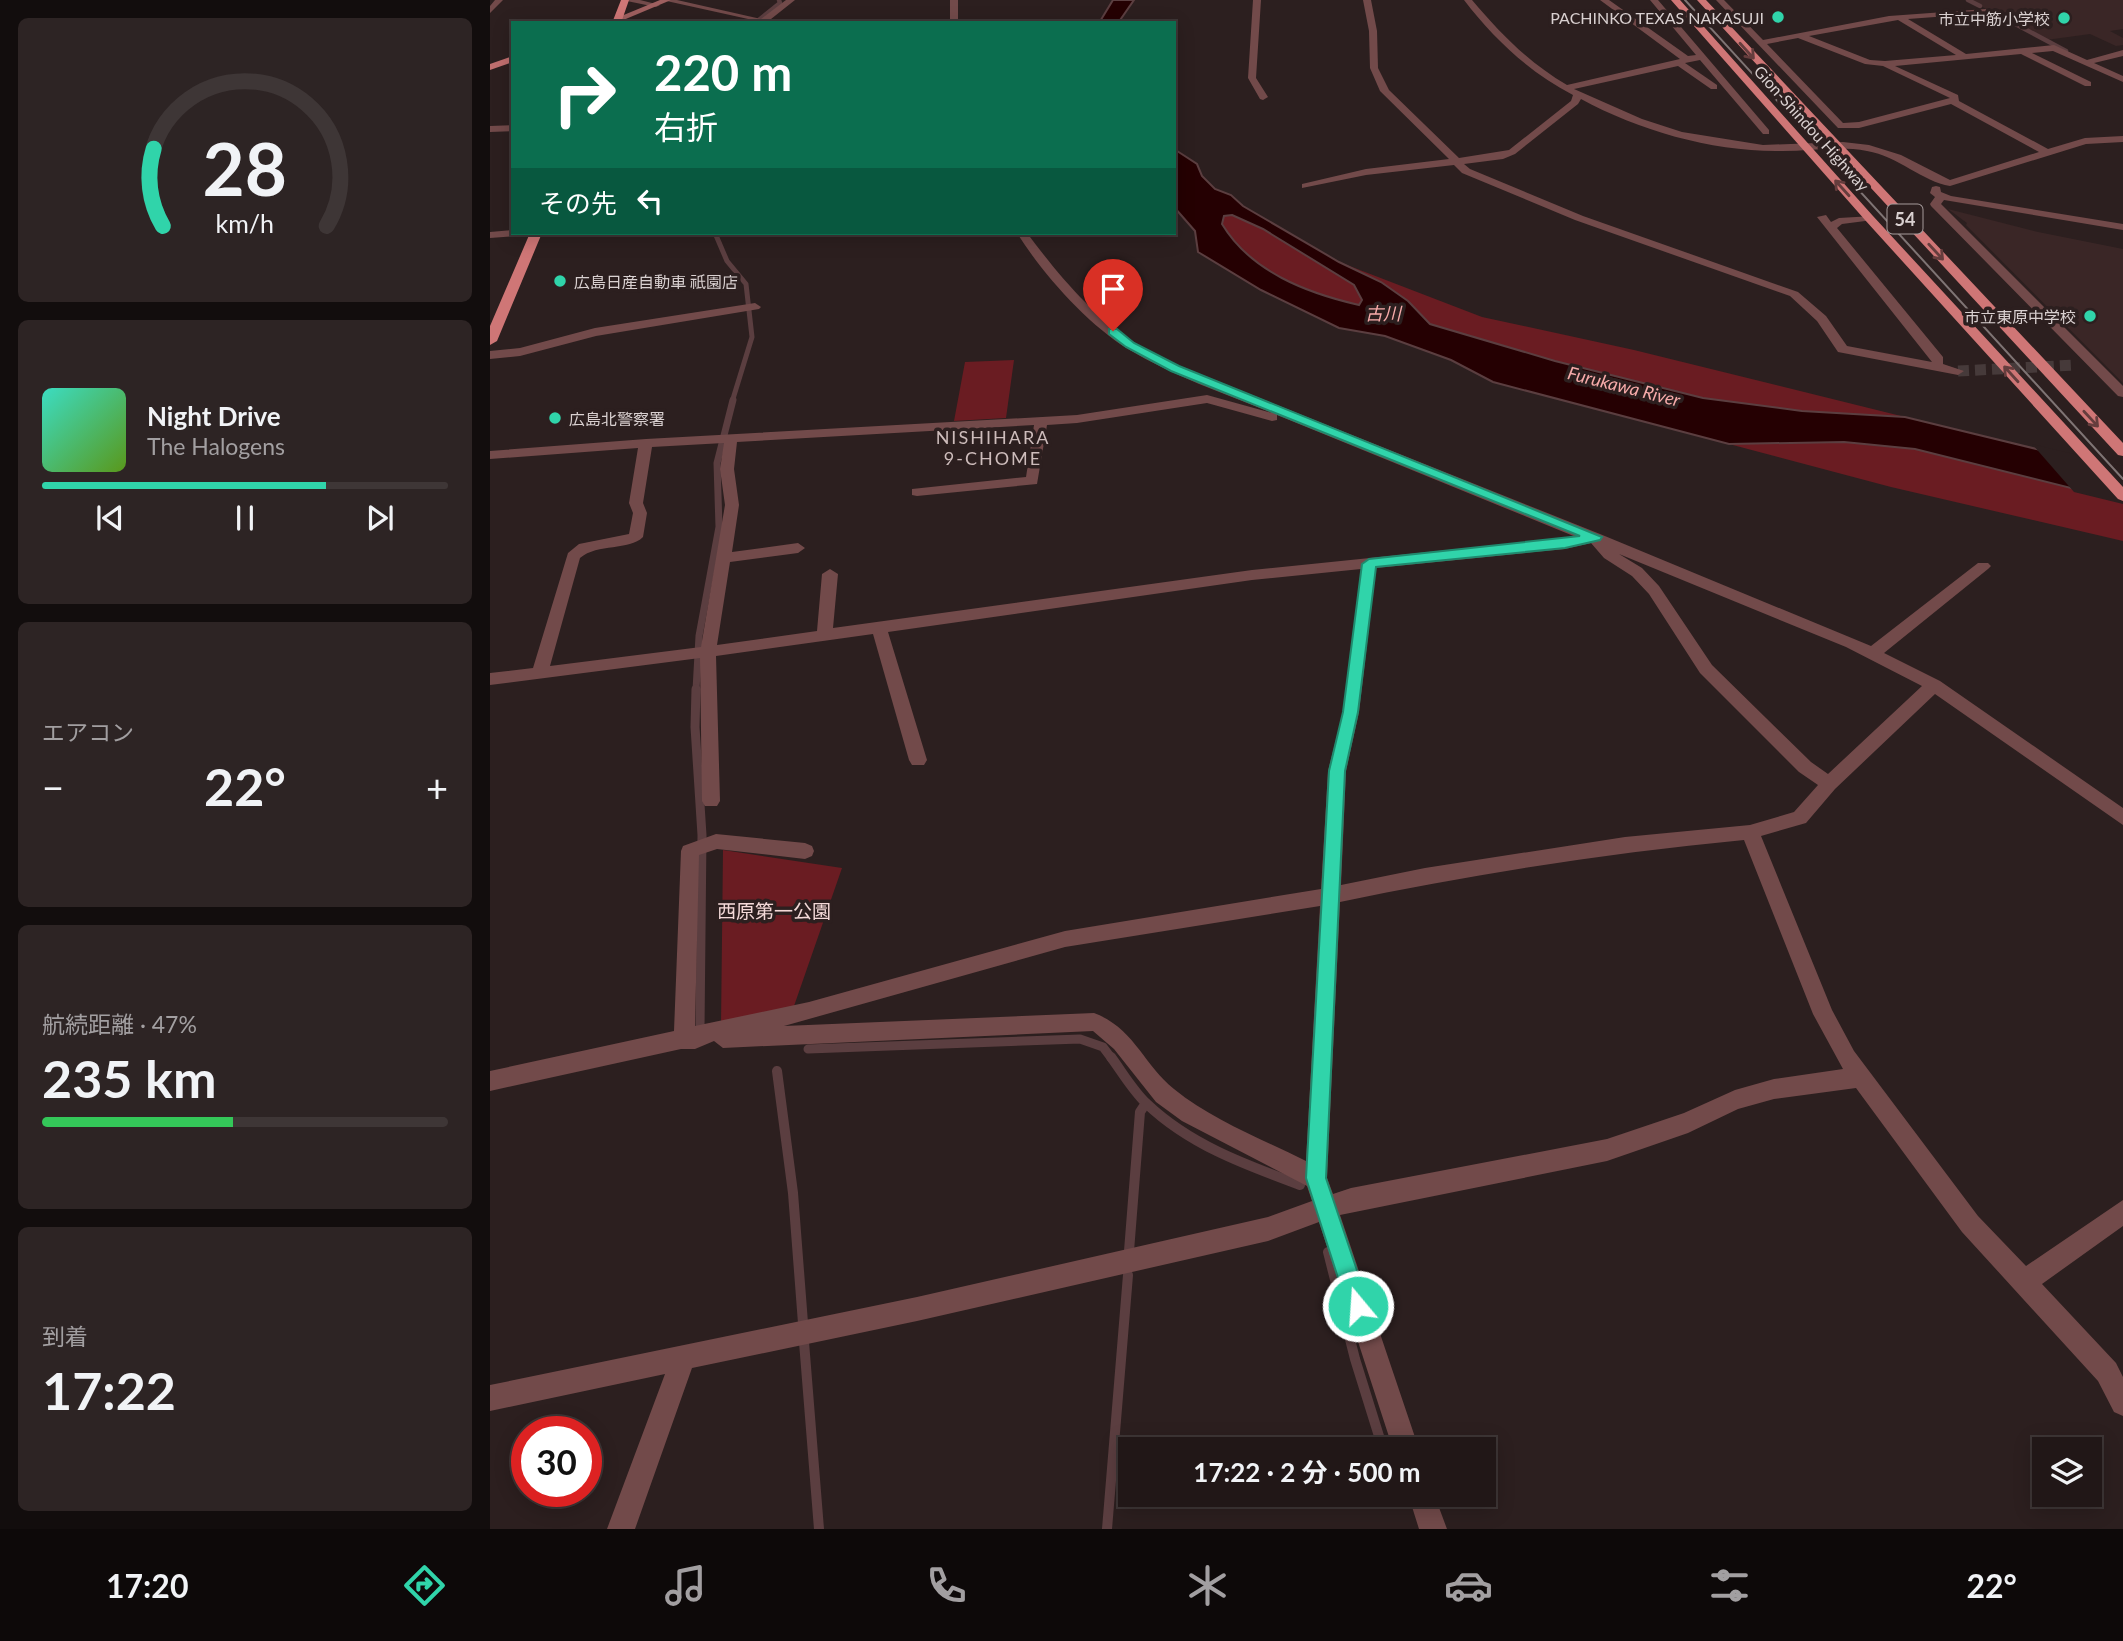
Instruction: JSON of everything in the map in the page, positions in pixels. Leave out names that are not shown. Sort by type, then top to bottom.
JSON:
[{"type":"highway","points":[[614,21],[625,0]]},
{"type":"highway","name":"Gion-Shindou Highway","points":[[1675,0],[1805,148],[2123,496]]},
{"type":"highway","name":"Gion-Shindou Highway","points":[[1701,0],[1777,85],[2123,452]]},
{"type":"highway","points":[[490,341],[535,235]]},
{"type":"main road","points":[[616,21],[667,0]]},
{"type":"main road","points":[[490,67],[511,59]]},
{"type":"street","points":[[490,11],[499,0]]},
{"type":"street","points":[[625,0],[656,5]]},
{"type":"street","points":[[667,0],[759,21],[791,0]]},
{"type":"street","points":[[954,0],[954,21]]},
{"type":"street","points":[[1257,0],[1252,78],[1263,97]]},
{"type":"street","points":[[1367,0],[1374,32],[1374,68],[1385,91],[1466,171],[1579,218],[1794,294],[1808,303],[1837,338],[1842,349],[1958,371]]},
{"type":"street","points":[[1468,0],[1491,29],[1529,62],[1578,94],[1651,128],[1677,135],[1764,149],[1867,147],[1885,152],[1922,170],[1937,182],[1950,183],[2085,141],[2123,139]]},
{"type":"street","points":[[1604,0],[1714,87]]},
{"type":"street","points":[[1654,0],[1766,132]]},
{"type":"street","points":[[1720,0],[1841,126],[1859,125],[1952,101],[2046,152]]},
{"type":"street","points":[[1711,10],[1736,16]]},
{"type":"street","points":[[1762,43],[1901,18],[1986,11]]},
{"type":"street","points":[[1671,20],[1686,12]]},
{"type":"street","points":[[724,21],[730,15]]},
{"type":"street","points":[[1901,18],[1964,56]]},
{"type":"street","points":[[1800,36],[1868,62],[1885,64],[2054,48],[2123,79]]},
{"type":"street","points":[[2022,51],[2088,84]]},
{"type":"street","points":[[2084,63],[2123,53]]},
{"type":"street","points":[[1569,88],[1703,57]]},
{"type":"street","points":[[1885,64],[1955,96],[1952,101]]},
{"type":"street","points":[[1777,85],[1793,78]]},
{"type":"street","points":[[1731,90],[1762,99]]},
{"type":"street","points":[[1306,186],[1340,176],[1503,156],[1512,152],[1575,102],[1578,94]]},
{"type":"street","points":[[490,129],[511,128]]},
{"type":"street","points":[[1937,182],[1935,193],[1941,197],[2123,227]]},
{"type":"street","points":[[1941,197],[1935,204],[2123,394]]},
{"type":"street","points":[[1822,218],[1939,360],[1936,367]]},
{"type":"street","points":[[1830,228],[1839,221],[1869,218]]},
{"type":"street","points":[[490,236],[511,234]]},
{"type":"street","points":[[1023,235],[1052,274],[1130,345],[1175,369],[1595,537],[1872,654],[1934,685],[2123,818]]},
{"type":"street","points":[[490,355],[520,352],[595,332],[749,308]]},
{"type":"street","points":[[2076,365],[2093,364]]},
{"type":"street","points":[[490,455],[723,438],[1041,421],[1130,413],[1207,399],[1282,420],[1299,417]]},
{"type":"street","points":[[917,492],[1032,481],[1041,421]]},
{"type":"street","points":[[711,801],[708,651],[726,558],[732,505],[723,438]]},
{"type":"street","points":[[540,673],[573,556],[584,547],[636,537],[640,513],[636,503],[646,443]]},
{"type":"street","points":[[490,679],[690,654],[1239,577],[1565,544],[1595,537]]},
{"type":"street","points":[[1595,537],[1609,555],[1637,572],[1654,590],[1706,669],[1805,767],[1829,784]]},
{"type":"street","points":[[726,558],[798,548]]},
{"type":"street","points":[[1369,564],[1350,712],[1337,771],[1316,1178],[1402,1437]]},
{"type":"street","points":[[1872,654],[1983,566]]},
{"type":"street","points":[[825,635],[830,574]]},
{"type":"street","points":[[879,628],[918,760]]},
{"type":"street","points":[[490,1081],[809,1011],[1065,939],[1625,844],[1750,832],[1800,818],[1829,784],[1934,685]]},
{"type":"street","points":[[1750,832],[1823,1014],[1847,1058],[1970,1224],[2107,1372],[2123,1404]]},
{"type":"street","points":[[684,1040],[690,851],[716,841],[805,851]]},
{"type":"street","points":[[684,1040],[1094,1023],[1107,1028],[1164,1095],[1191,1114],[1316,1178]]},
{"type":"street","points":[[490,1398],[917,1309],[1254,1232],[1327,1210],[1351,1199],[1607,1150],[1688,1122],[1735,1100],[1774,1089],[1860,1077]]},
{"type":"street","points":[[2024,1282],[2123,1212]]},
{"type":"street","points":[[621,1529],[683,1358]]},
{"type":"street","points":[[1425,1507],[1433,1529]]},
{"type":"shaded area","name":"市立中筋小学校","points":[[1969,0],[2123,0],[2123,29],[2110,31],[2123,38],[2123,45],[2116,46],[2090,34],[2046,40]]},
{"type":"shaded area","name":"市立東原中学校","points":[[1948,209],[2038,232],[2123,249],[2123,383],[1966,225],[1967,223]]},
{"type":"green space","points":[[1232,215],[1263,229],[1354,285],[1362,300],[1359,305],[1300,287],[1264,268],[1234,241],[1222,224],[1224,216]]},
{"type":"green space","points":[[1339,262],[1482,317],[1634,350],[1905,417],[1802,411],[1703,398],[1555,361],[1430,324],[1408,301]]},
{"type":"green space","points":[[1014,360],[1006,418],[954,421],[965,362]]},
{"type":"green space","points":[[1844,442],[1915,449],[2123,501],[2123,541],[1891,487],[1729,444]]},
{"type":"green space","name":"西原第一公園","points":[[723,850],[842,868],[794,1006],[721,1025]]},
{"type":"water","points":[[1113,0],[1134,0],[1119,21],[1100,21]]},
{"type":"water","name":"古川","points":[[1176,150],[1197,164],[1202,176],[1215,189],[1231,195],[1243,206],[1339,262],[1381,282],[1408,301],[1430,324],[1555,361],[1703,398],[1802,411],[1905,417],[2123,470],[2123,501],[1915,449],[1844,442],[1729,444],[1493,382],[1451,360],[1385,336],[1339,328],[1261,290],[1198,252],[1195,231],[1176,209]],"holes":[[[1232,215],[1263,229],[1354,285],[1362,300],[1359,305],[1300,287],[1282,278],[1264,268],[1234,241],[1222,224],[1224,216]]]},
{"type":"pier","points":[[2032,444],[2123,466],[2123,504],[2074,492]]},
{"type":"waterway","points":[[758,21],[780,3],[779,0]]},
{"type":"waterway","points":[[1968,0],[1980,6]]},
{"type":"waterway","points":[[1991,11],[2066,51]]},
{"type":"waterway","points":[[716,235],[727,261],[746,284],[752,337],[732,402]]},
{"type":"waterway","points":[[696,690],[699,636],[719,527],[717,463],[733,400]]},
{"type":"waterway","points":[[696,689],[695,727],[702,835],[700,1029]]},
{"type":"waterway","points":[[808,1049],[1080,1039],[1103,1047],[1112,1059]]},
{"type":"waterway","points":[[1111,1057],[1142,1099],[1181,1131],[1219,1152],[1300,1185]]},
{"type":"waterway","points":[[777,1071],[793,1193],[803,1323]]},
{"type":"waterway","points":[[1129,1251],[1140,1112],[1146,1103]]},
{"type":"waterway","points":[[1328,1252],[1355,1359],[1379,1437]]},
{"type":"waterway","points":[[1107,1529],[1128,1275]]},
{"type":"waterway","points":[[804,1342],[819,1529]]},
{"type":"tunnel","points":[[1958,371],[2076,365]]},
{"type":"tram line","points":[[1685,0],[2123,479]]},
{"type":"place","name":"PACHINKO TEXAS NAKASUJI","points":[[1778,17]]},
{"type":"place","name":"市立中筋小学校","points":[[2064,18]]},
{"type":"place","name":"広島日産自動車 祇園店","points":[[560,281]]},
{"type":"place","name":"市立東原中学校","points":[[2090,316]]},
{"type":"place","name":"広島北警察署","points":[[555,418]]},
{"type":"district","name":"NISHIHARA 9-CHOME","points":[[993,447]]},
{"type":"route","points":[[1113,331],[1130,345],[1175,369],[1595,537],[1565,544],[1369,564],[1350,712],[1337,771],[1316,1178],[1358,1306]]},
{"type":"water label","name":"Furukawa River","points":[[1624,386]]}]
